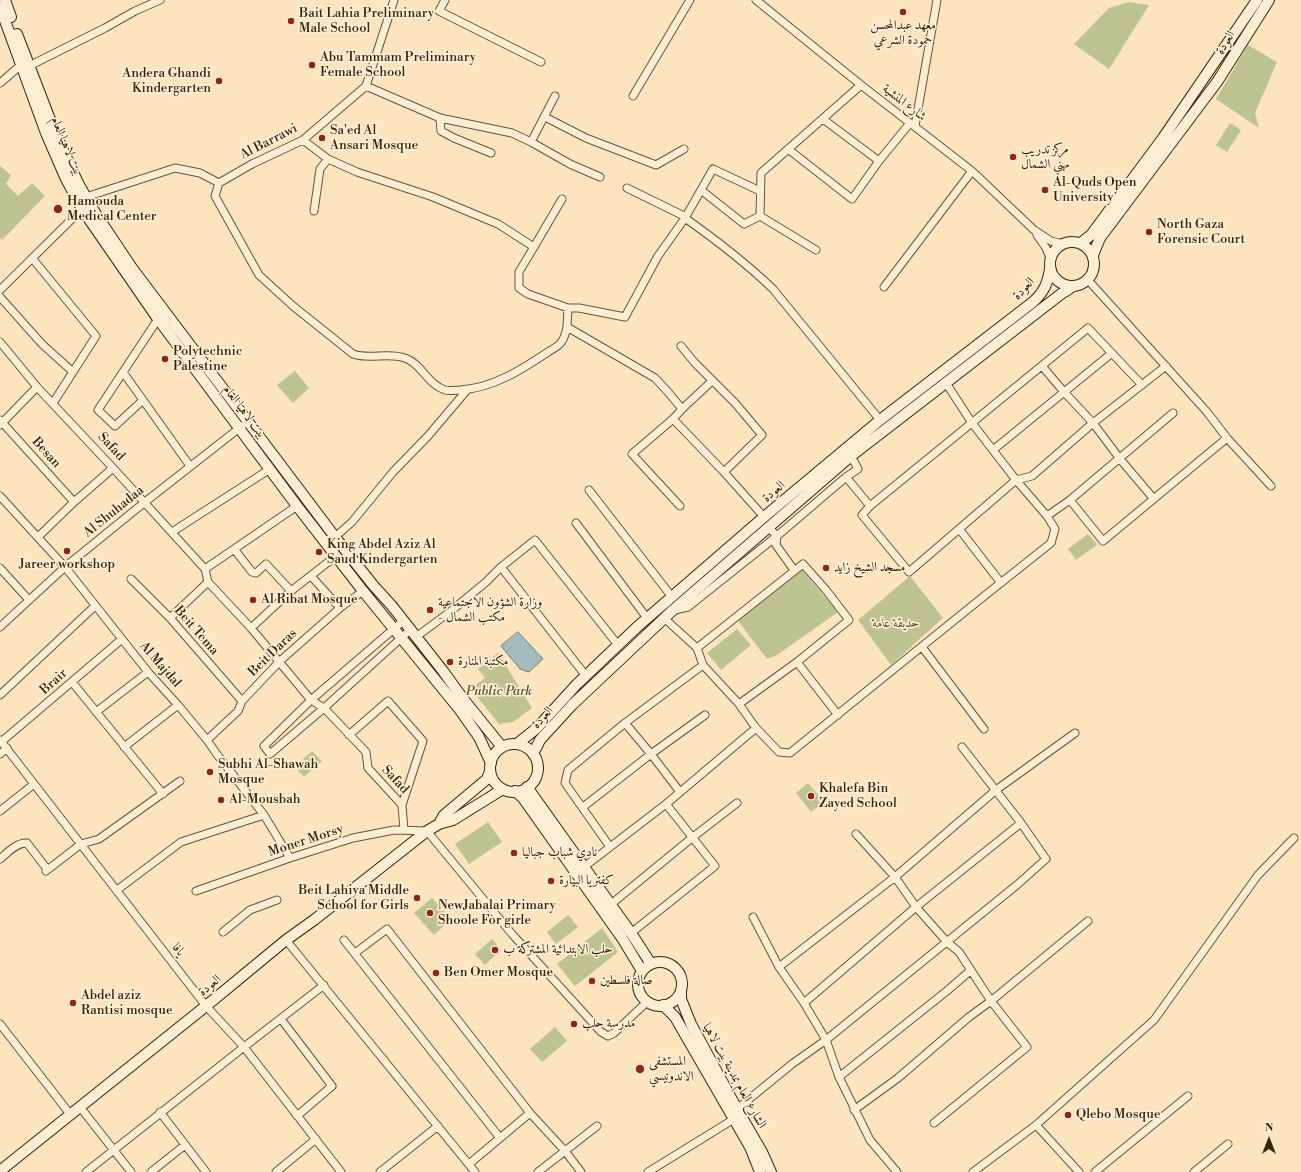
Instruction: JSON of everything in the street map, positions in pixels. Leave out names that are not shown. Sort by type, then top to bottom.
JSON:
[{"type":"main road","name":"بيت لاهيا العام","points":[[5,0],[46,133],[66,179],[82,210],[158,319],[403,621],[502,747]]},
{"type":"main road","name":"العودة","points":[[1081,243],[1091,235],[1163,138],[1257,0]]},
{"type":"main road","name":"العودة","points":[[1093,255],[1100,238],[1217,82],[1269,0]]},
{"type":"main road","name":"بيت لاهيا العام","points":[[0,7],[66,160],[86,197],[132,268],[243,425],[270,469],[297,506],[394,629],[402,637],[475,732],[490,767]]},
{"type":"main road","points":[[1072,242],[1081,243],[1093,255],[1095,267],[1088,280],[1082,285],[1072,287],[1065,286],[1054,277],[1050,263],[1055,250],[1063,244],[1072,242]]},
{"type":"main road","name":"العودة","points":[[517,744],[537,728],[586,676],[647,618],[764,517],[880,420],[1033,302],[1046,286],[1049,279],[1050,263]]},
{"type":"main road","name":"العودة","points":[[533,754],[540,740],[572,706],[664,618],[768,527],[851,456],[1055,298],[1072,287]]},
{"type":"main road","points":[[517,744],[528,749],[533,754],[537,764],[537,772],[532,782],[527,787],[516,791],[509,791],[502,789],[495,782],[490,767],[494,755],[502,747],[517,744]]},
{"type":"main road","name":"العودة","points":[[439,824],[444,815],[487,779],[490,767]]},
{"type":"main road","points":[[527,787],[651,964]]},
{"type":"main road","name":"العودة","points":[[0,1171],[286,940],[314,920],[427,831],[439,824],[454,820],[502,789]]},
{"type":"main road","points":[[516,791],[523,798],[622,938],[642,971]]},
{"type":"main road","points":[[664,962],[674,966],[679,971],[682,978],[681,990],[675,1000],[663,1005],[656,1005],[648,1001],[642,995],[639,988],[639,979],[642,971],[651,964],[664,962]]},
{"type":"main road","name":"الشارع العام بمدينة بيت لاهيا","points":[[681,990],[682,999],[690,1024],[735,1114],[762,1152],[771,1172]]},
{"type":"main road","points":[[663,1005],[675,1017],[735,1114],[760,1172]]},
{"type":"street","points":[[0,83],[25,65],[105,28],[135,11],[160,0]]},
{"type":"street","points":[[394,0],[366,86],[440,118],[512,132],[570,164],[600,177]]},
{"type":"street","points":[[445,0],[439,11],[542,62]]},
{"type":"street","points":[[633,96],[690,0]]},
{"type":"street","name":"شارع المنشية","points":[[756,0],[861,86],[972,172],[1034,230],[1051,241],[1063,244]]},
{"type":"street","points":[[788,149],[852,199],[879,161],[912,125],[937,0]]},
{"type":"street","name":"Al Barrawi","points":[[219,183],[252,164],[303,140],[366,86]]},
{"type":"street","points":[[760,216],[761,173],[861,86]]},
{"type":"street","points":[[531,142],[555,96]]},
{"type":"street","points":[[545,116],[586,138],[656,165],[684,149]]},
{"type":"street","points":[[440,118],[441,131],[491,153]]},
{"type":"street","points":[[823,119],[879,161]]},
{"type":"street","points":[[303,140],[328,159],[357,172],[433,197],[498,224],[534,248]]},
{"type":"street","points":[[314,211],[320,169],[328,159]]},
{"type":"street","points":[[86,197],[175,168],[200,173],[219,183],[215,196],[258,275],[293,306],[353,354],[360,356],[398,356],[405,358],[414,363],[442,389],[467,390],[507,378],[535,362],[562,342],[567,327],[568,308]]},
{"type":"street","points":[[562,199],[534,248],[518,272],[519,288],[528,294],[568,308],[579,308],[625,317],[658,256],[686,218],[712,168],[760,191]]},
{"type":"street","points":[[884,287],[972,172]]},
{"type":"street","points":[[627,188],[686,218],[754,270],[773,289],[880,420]]},
{"type":"street","points":[[701,190],[744,224],[760,216]]},
{"type":"street","points":[[0,290],[82,210]]},
{"type":"street","points":[[760,216],[816,250]]},
{"type":"street","name":"شارع المنشية","points":[[1034,230],[1044,245],[1050,263]]},
{"type":"street","points":[[32,258],[96,336],[53,403]]},
{"type":"street","points":[[1088,280],[1207,412],[1227,438],[1271,486]]},
{"type":"street","points":[[0,297],[42,344],[73,372]]},
{"type":"street","points":[[143,400],[115,426],[98,410],[158,319]]},
{"type":"street","points":[[567,327],[655,378],[682,409]]},
{"type":"street","points":[[1142,385],[1088,328],[870,506],[862,515],[909,572],[960,530],[1016,480],[1032,476],[1093,423],[1142,385],[1166,366]]},
{"type":"street","name":"Safad","points":[[0,342],[37,386],[205,569]]},
{"type":"street","points":[[681,346],[694,362],[735,403],[762,435],[724,472]]},
{"type":"street","points":[[993,450],[1112,353]]},
{"type":"street","points":[[1042,366],[1093,423],[1153,498]]},
{"type":"street","points":[[123,372],[190,466]]},
{"type":"street","points":[[680,506],[632,454],[673,419],[712,381]]},
{"type":"street","points":[[664,618],[697,648],[703,665],[739,704],[756,728],[780,752],[790,754],[1051,543],[1055,529],[1047,516],[1016,480],[972,423],[946,383]]},
{"type":"street","points":[[1,423],[37,386]]},
{"type":"street","points":[[335,537],[352,522],[393,472],[428,436],[467,390]]},
{"type":"street","points":[[1047,516],[1070,500],[1173,413]]},
{"type":"street","points":[[673,419],[724,472],[764,517]]},
{"type":"street","name":"Besan","points":[[1,423],[74,502]]},
{"type":"street","name":"Al Shuhadaa","points":[[0,627],[65,568],[145,502],[243,425]]},
{"type":"street","points":[[1070,500],[1103,541],[1227,438]]},
{"type":"street","points":[[673,610],[688,606],[777,536],[846,477],[858,469],[851,456]]},
{"type":"street","points":[[38,537],[74,502],[113,468]]},
{"type":"street","points":[[172,532],[270,469]]},
{"type":"street","points":[[846,477],[870,506]]},
{"type":"street","points":[[589,490],[672,597]]},
{"type":"street","name":"Al Majdal","points":[[0,496],[65,568],[148,672],[207,740],[216,754],[264,815],[290,858]]},
{"type":"street","points":[[170,618],[208,582],[205,569],[297,506]]},
{"type":"street","points":[[576,523],[647,618]]},
{"type":"street","points":[[768,527],[777,536]]},
{"type":"street","points":[[960,530],[1001,583]]},
{"type":"street","points":[[777,536],[776,545],[794,570]]},
{"type":"street","points":[[403,621],[311,700],[264,746],[270,754],[324,708],[402,637],[413,634],[451,611],[486,582],[501,567],[535,540],[618,645]]},
{"type":"street","points":[[234,549],[252,572],[256,573],[266,564],[291,591]]},
{"type":"street","points":[[251,628],[291,591],[336,556]]},
{"type":"street","points":[[697,648],[803,564],[826,590],[849,620],[797,662],[739,704]]},
{"type":"street","points":[[501,567],[586,676]]},
{"type":"street","points":[[0,568],[29,600]]},
{"type":"street","points":[[311,576],[340,608]]},
{"type":"street","name":"Beit Tema","points":[[131,579],[170,618],[242,701]]},
{"type":"street","name":"Safad","points":[[208,582],[280,661],[311,700],[324,708],[366,752],[368,768],[402,805],[404,830]]},
{"type":"street","name":"Beit Daras","points":[[207,740],[238,711],[242,701],[280,661],[340,608],[363,590]]},
{"type":"street","points":[[0,694],[95,606]]},
{"type":"street","name":"Brair","points":[[1,741],[39,711],[122,639]]},
{"type":"street","points":[[922,647],[984,729]]},
{"type":"street","points":[[797,662],[838,715]]},
{"type":"street","points":[[610,847],[565,783],[568,770],[624,723],[703,665]]},
{"type":"street","points":[[96,712],[148,672]]},
{"type":"street","points":[[72,682],[163,794]]},
{"type":"street","points":[[349,735],[388,701],[423,741],[402,805]]},
{"type":"street","points":[[124,747],[178,705]]},
{"type":"street","points":[[583,807],[650,754],[705,715]]},
{"type":"street","points":[[624,723],[680,792]]},
{"type":"street","points":[[584,867],[666,804],[756,728]]},
{"type":"street","points":[[779,967],[895,877],[996,790],[1075,733]]},
{"type":"street","name":"يافا","points":[[1,741],[206,1006],[244,1047],[341,1172]]},
{"type":"street","points":[[650,1171],[735,1114],[792,1064],[826,1040],[1046,859],[1021,823],[962,747]]},
{"type":"street","points":[[0,754],[6,748]]},
{"type":"street","points":[[0,859],[23,842],[27,843],[46,870],[80,844],[99,839],[180,781]]},
{"type":"street","points":[[0,811],[34,784]]},
{"type":"street","points":[[610,905],[736,803]]},
{"type":"street","points":[[630,933],[715,866],[666,804]]},
{"type":"street","points":[[117,890],[182,842],[264,815]]},
{"type":"street","points":[[804,1003],[916,907],[1021,823]]},
{"type":"street","name":"Moner Morsy","points":[[196,891],[290,858],[353,838],[404,830],[427,831]]},
{"type":"street","points":[[427,831],[512,934],[601,1032],[608,1036],[614,1034],[648,1001]]},
{"type":"street","points":[[856,834],[895,877],[916,907],[947,942],[959,952],[991,1000],[1027,1047],[934,1123]]},
{"type":"street","points":[[973,1172],[1036,1126],[1154,1020],[1258,875],[1294,838]]},
{"type":"street","points":[[223,932],[250,910],[277,900]]},
{"type":"street","points":[[753,918],[779,967],[804,1003],[826,1040],[839,1077],[870,1140],[897,1172]]},
{"type":"street","points":[[854,1110],[898,1078],[969,1017],[1088,921]]},
{"type":"street","points":[[355,953],[387,929],[530,1113],[565,1151],[581,1172]]},
{"type":"street","points":[[286,940],[475,1172]]},
{"type":"street","points":[[344,940],[500,1138]]},
{"type":"street","points":[[839,1077],[971,970]]},
{"type":"street","points":[[86,1172],[160,1112],[324,985]]},
{"type":"street","points":[[281,1019],[332,1086],[297,1116]]},
{"type":"street","points":[[0,1024],[70,1114]]},
{"type":"street","points":[[1095,1172],[1188,1096]]},
{"type":"street","points":[[80,1107],[131,1172]]},
{"type":"street","points":[[160,1112],[206,1172]]},
{"type":"street","points":[[469,1164],[530,1113]]},
{"type":"street","points":[[380,1172],[438,1126]]},
{"type":"street","points":[[538,1172],[597,1126]]},
{"type":"street","points":[[1036,1126],[1079,1172]]},
{"type":"street","points":[[276,1172],[316,1139]]},
{"type":"street","points":[[1194,1172],[1228,1144]]},
{"type":"street","points":[[151,1172],[185,1145]]},
{"type":"green space","points":[[1129,2],[1149,5],[1109,69],[1074,44],[1109,8]]},
{"type":"green space","points":[[1248,45],[1277,62],[1255,113],[1259,128],[1216,99]]},
{"type":"green space","points":[[1230,123],[1241,130],[1227,152],[1216,145]]},
{"type":"green space","points":[[0,166],[11,175],[6,184],[18,196],[32,183],[45,196],[2,240],[0,238]]},
{"type":"green space","points":[[295,371],[309,388],[293,403],[277,385]]},
{"type":"green space","points":[[1088,534],[1097,545],[1076,560],[1068,549]]},
{"type":"green space","points":[[801,569],[838,612],[777,655],[767,659],[738,621]]},
{"type":"green space","name":"حديقة عامة","points":[[910,576],[943,618],[891,665],[858,620]]},
{"type":"green space","points":[[737,629],[751,645],[721,670],[707,653]]},
{"type":"green space","name":"Public Park","points":[[498,653],[532,708],[513,722],[499,724],[471,689],[485,678],[478,669]]},
{"type":"green space","points":[[312,751],[322,761],[304,777],[295,767]]},
{"type":"green space","points":[[808,783],[824,802],[811,812],[796,793]]},
{"type":"green space","points":[[488,822],[502,842],[469,864],[455,844]]},
{"type":"green space","points":[[432,898],[451,919],[434,935],[414,913]]},
{"type":"green space","points":[[568,915],[578,927],[556,944],[547,932]]},
{"type":"green space","points":[[602,928],[618,952],[575,986],[557,964]]},
{"type":"green space","points":[[492,939],[501,950],[485,965],[475,954]]},
{"type":"green space","points":[[555,1027],[567,1041],[542,1062],[530,1049]]},
{"type":"water","points":[[518,632],[543,659],[529,672],[520,669],[501,646]]},
{"type":"place","name":"معهد عبدالمحسن حمودة الشرعي","points":[[903,12]]},
{"type":"place","name":"Bait Lahia Preliminary Male School","points":[[291,21]]},
{"type":"place","name":"Abu Tammam Preliminary Female School","points":[[312,65]]},
{"type":"place","name":"Andera Ghandi Kindergarten","points":[[219,81]]},
{"type":"place","name":"Sa'ed Al Ansari Mosque","points":[[322,138]]},
{"type":"place","name":"مركز تدريب مهني الشمال","points":[[1013,157]]},
{"type":"place","name":"Al-Quds Open University","points":[[1045,190]]},
{"type":"place","name":"Hamouda Medical Center","points":[[58,209]]},
{"type":"place","name":"North Gaza Forensic Court","points":[[1149,232]]},
{"type":"place","name":"Polytechnic Palestine","points":[[165,359]]},
{"type":"place","name":"Jareer workshop","points":[[67,551]]},
{"type":"place","name":"King Abdel Aziz Al Saud Kindergarten","points":[[319,552]]},
{"type":"place","name":"مسجد الشيخ زايد","points":[[826,568]]},
{"type":"place","name":"Al Ribat Mosque","points":[[253,600]]},
{"type":"place","name":"وزارة الشؤون الاجتماعية - مكتب الشمال","points":[[430,610]]},
{"type":"place","name":"مكتبة المنارة","points":[[450,662]]},
{"type":"place","name":"Subhi Al-Shawah Mosque","points":[[210,772]]},
{"type":"place","name":"Khalefa Bin Zayed School","points":[[811,796]]},
{"type":"place","name":"Al-Mousbah","points":[[221,800]]},
{"type":"place","name":"نادي شباب جباليا","points":[[514,853]]},
{"type":"place","name":"كفتريا البيارة","points":[[551,881]]},
{"type":"place","name":"Beit Lahiya Middle School for Girls","points":[[417,898]]},
{"type":"place","name":"NewJabalai Primary Shoole For girle","points":[[430,913]]},
{"type":"place","name":"حلب الابتدائية المشتركة ب","points":[[495,950]]},
{"type":"place","name":"Ben Omer Mosque","points":[[436,973]]},
{"type":"place","name":"صالة فلسطين","points":[[592,981]]},
{"type":"place","name":"Abdel aziz Rantisi mosque","points":[[73,1003]]},
{"type":"place","name":"مدرسة حلب","points":[[574,1024]]},
{"type":"place","name":"المستشفى الاندونيسي","points":[[640,1069]]},
{"type":"place","name":"Qlebo Mosque","points":[[1068,1115]]}]
